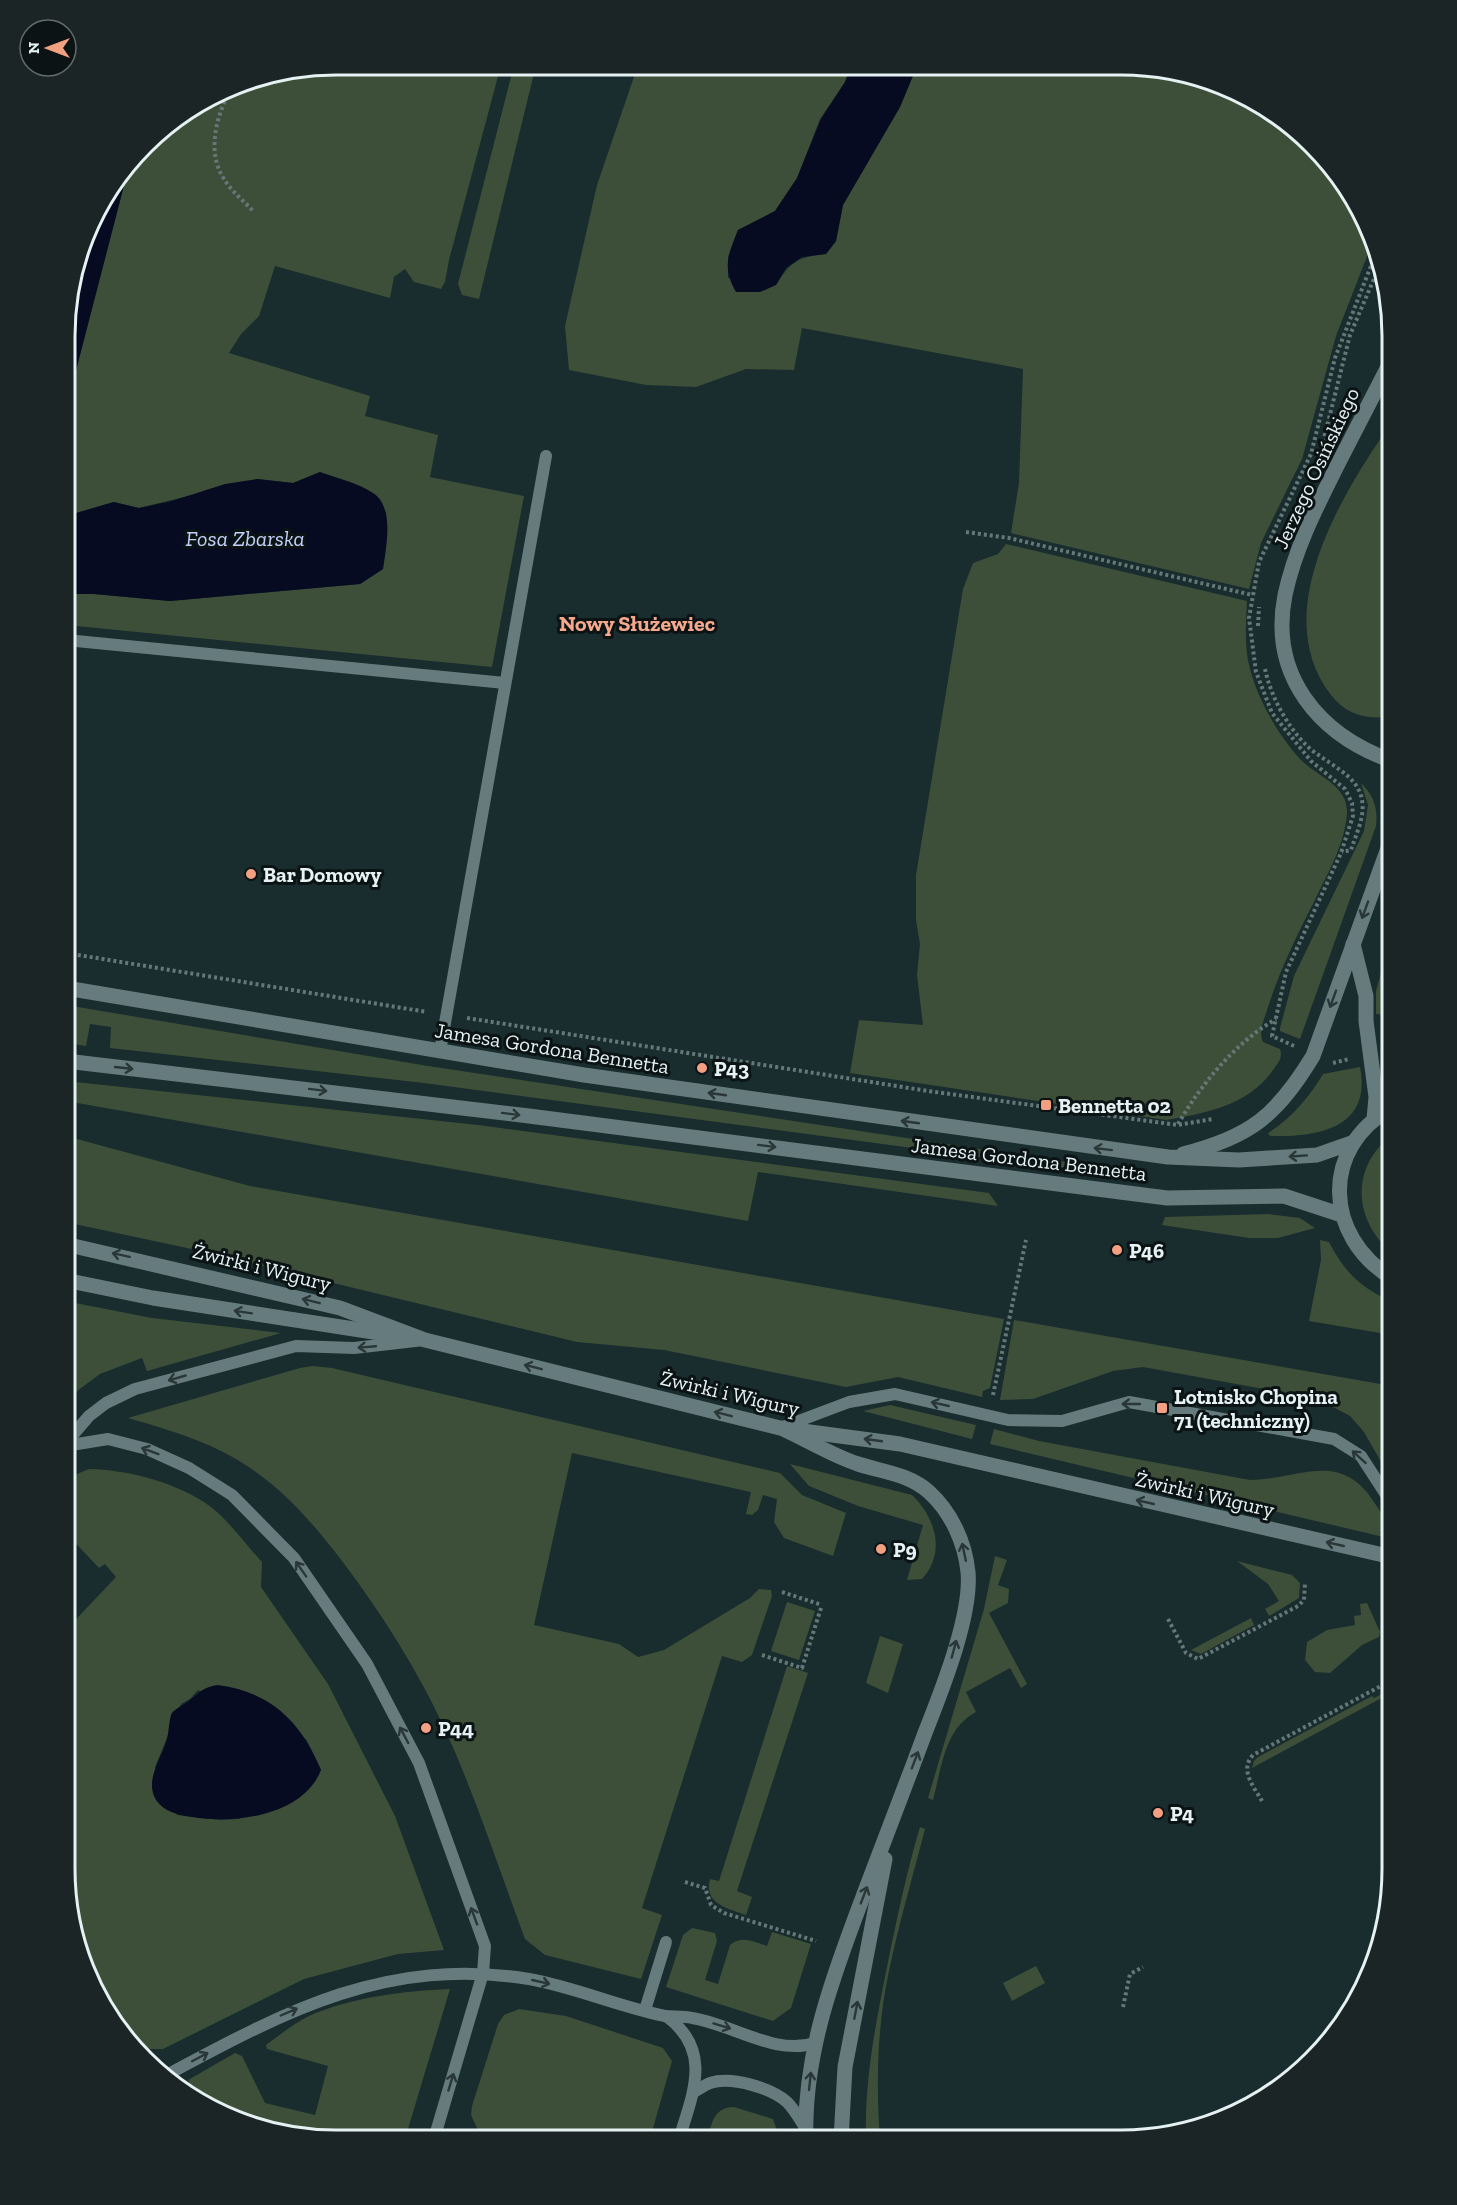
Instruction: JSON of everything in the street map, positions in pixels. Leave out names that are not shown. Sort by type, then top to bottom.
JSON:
[{"type":"main road","name":"Jerzego Osińskiego","points":[[1382,379],[1308,526],[1291,575],[1282,614],[1282,632],[1290,666],[1303,697],[1315,714],[1329,728],[1348,740],[1382,756]]},
{"type":"main road","points":[[1168,1157],[1211,1147],[1237,1137],[1270,1115],[1300,1077],[1313,1056],[1382,864]]},
{"type":"main road","points":[[1353,944],[1366,996],[1366,1021],[1376,1097],[1374,1119]]},
{"type":"main road","name":"Jamesa Gordona Bennetta","points":[[75,990],[608,1079],[1168,1157],[1239,1160],[1317,1155],[1354,1142]]},
{"type":"main road","name":"Jamesa Gordona Bennetta","points":[[75,1062],[517,1114],[1167,1198],[1284,1196],[1342,1215]]},
{"type":"main road","points":[[1382,1114],[1374,1119],[1354,1142],[1343,1165],[1340,1181],[1342,1215],[1351,1240],[1358,1251],[1382,1270]]},
{"type":"main road","name":"Żwirki i Wigury","points":[[75,1246],[340,1308],[425,1340],[780,1428],[900,1444],[1382,1555]]},
{"type":"main road","points":[[75,1282],[153,1298],[425,1340]]},
{"type":"main road","points":[[780,1428],[857,1464],[914,1482],[929,1491],[943,1507],[960,1536],[968,1573],[964,1609],[943,1688],[840,1959],[815,2043],[806,2130]]},
{"type":"main road","points":[[841,2130],[844,2067],[894,1815]]},
{"type":"lane","points":[[440,1051],[546,456]]},
{"type":"lane","points":[[75,641],[505,683]]},
{"type":"lane","points":[[75,1434],[98,1410],[135,1389],[296,1346],[354,1348],[425,1340]]},
{"type":"lane","points":[[780,1428],[849,1402],[895,1394],[1019,1420],[1062,1421],[1129,1402],[1334,1439],[1361,1456],[1382,1489]]},
{"type":"lane","points":[[75,1444],[108,1439],[147,1449],[189,1468],[232,1495],[294,1558],[367,1664],[419,1763],[484,1946],[483,1973],[437,2130]]},
{"type":"lane","points":[[645,2010],[666,1942]]},
{"type":"lane","points":[[172,2072],[272,2019],[337,1994],[417,1976],[483,1973],[541,1982],[665,2016],[694,2018],[790,2047],[815,2043]]},
{"type":"lane","points":[[665,2016],[689,2038],[696,2065],[694,2092],[682,2130]]},
{"type":"lane","points":[[694,2092],[711,2083],[725,2082],[741,2083],[773,2093],[795,2110],[804,2130]]},
{"type":"path","points":[[224,101],[218,112],[214,148],[223,179],[253,211]]},
{"type":"path","points":[[966,532],[1044,546],[1252,595]]},
{"type":"path","points":[[75,954],[928,1091],[1178,1125],[1223,1115]]},
{"type":"path","points":[[1178,1125],[1193,1098],[1226,1061],[1252,1033],[1276,1019]]},
{"type":"path","points":[[1288,1053],[1292,1045]]},
{"type":"path","points":[[1327,1061],[1331,1064],[1360,1057]]},
{"type":"path","points":[[991,1402],[1026,1240]]},
{"type":"path","points":[[1167,1619],[1186,1653],[1198,1659],[1298,1605],[1304,1600],[1305,1583]]},
{"type":"path","points":[[762,1655],[802,1668],[821,1607],[782,1592]]},
{"type":"path","points":[[1262,1802],[1247,1774],[1247,1764],[1253,1755],[1382,1685]]},
{"type":"path","points":[[685,1882],[705,1888],[711,1905],[724,1913],[816,1941]]},
{"type":"path","points":[[1123,2007],[1130,1974],[1143,1967]]},
{"type":"green space","points":[[498,75],[445,282],[441,289],[414,282],[405,269],[394,277],[390,298],[275,266],[259,316],[241,334],[229,353],[370,396],[365,416],[438,435],[430,477],[524,496],[492,667],[75,626],[75,594],[170,601],[360,584],[383,569],[387,534],[386,512],[320,472],[293,483],[257,479],[139,508],[113,502],[75,513],[75,374],[125,183],[164,140],[191,119],[236,95],[269,84],[302,77]]},
{"type":"green space","points":[[511,75],[534,75],[479,299],[462,295],[458,284]]},
{"type":"green space","points":[[635,75],[848,75],[820,119],[797,178],[775,211],[738,230],[728,257],[728,278],[776,285],[791,265],[808,257],[826,254],[836,241],[843,205],[900,107],[913,75],[1155,77],[1188,84],[1221,95],[1251,110],[1280,129],[1317,164],[1338,191],[1355,221],[1368,253],[1336,336],[1302,459],[1261,543],[1249,589],[1011,533],[1019,483],[1023,369],[802,328],[794,370],[746,369],[696,387],[646,385],[569,370],[565,326],[597,185]]},
{"type":"green space","points":[[1382,437],[1382,717],[1375,718],[1351,712],[1331,695],[1313,663],[1307,628],[1309,591],[1319,554],[1334,518]]},
{"type":"green space","points":[[1006,544],[1247,601],[1248,661],[1264,706],[1293,751],[1308,766],[1331,782],[1343,795],[1347,813],[1339,848],[1283,967],[1262,1024],[1263,1042],[1280,1049],[1280,1060],[1263,1082],[1251,1092],[1225,1106],[1166,1120],[850,1073],[859,1020],[923,1025],[917,975],[920,944],[916,920],[916,875],[963,589],[973,563],[998,554]]},
{"type":"green space","points":[[1361,783],[1374,803],[1376,826],[1300,1039],[1280,1031],[1280,1028],[1294,976],[1364,831],[1368,805]]},
{"type":"green space","points":[[1382,969],[1382,1015],[1376,1014],[1376,991]]},
{"type":"green space","points":[[75,1007],[428,1066],[1080,1164],[1079,1170],[424,1083],[110,1048],[111,1027],[90,1024],[86,1046],[75,1044]]},
{"type":"green space","points":[[1360,1067],[1362,1088],[1358,1104],[1349,1116],[1337,1125],[1322,1131],[1270,1136],[1268,1133],[1299,1106],[1323,1074]]},
{"type":"green space","points":[[75,1082],[478,1125],[989,1193],[998,1206],[758,1172],[748,1221],[75,1103]]},
{"type":"green space","points":[[75,1138],[250,1186],[1004,1319],[990,1388],[983,1391],[982,1397],[898,1377],[846,1387],[664,1350],[577,1342],[201,1251],[75,1224]]},
{"type":"green space","points":[[1382,1144],[1382,1243],[1370,1225],[1364,1210],[1362,1194],[1363,1178]]},
{"type":"green space","points":[[1269,1214],[1300,1218],[1315,1228],[1278,1238],[1249,1238],[1162,1225],[1165,1217]]},
{"type":"green space","points":[[1320,1240],[1329,1242],[1354,1278],[1382,1296],[1382,1333],[1309,1321],[1321,1260]]},
{"type":"green space","points":[[75,1303],[152,1318],[281,1333],[147,1371],[142,1358],[100,1374],[75,1393]]},
{"type":"green space","points":[[1014,1320],[1382,1384],[1382,1464],[1364,1432],[1350,1416],[1318,1399],[1143,1367],[1113,1371],[1033,1399],[1000,1400]]},
{"type":"green space","points":[[313,1366],[332,1368],[780,1473],[802,1495],[846,1513],[833,1556],[784,1538],[774,1522],[777,1499],[763,1495],[758,1510],[752,1515],[746,1514],[751,1492],[572,1453],[534,1625],[619,1644],[638,1657],[664,1650],[750,1598],[759,1589],[771,1590],[772,1596],[752,1655],[742,1662],[722,1656],[642,1908],[662,1915],[641,1979],[545,1955],[525,1939],[465,1775],[432,1702],[419,1677],[374,1606],[312,1524],[266,1479],[224,1452],[177,1433],[128,1418]]},
{"type":"green space","points":[[890,1405],[976,1425],[972,1439],[863,1411]]},
{"type":"green space","points":[[994,1429],[1039,1441],[1250,1480],[1303,1472],[1334,1472],[1349,1477],[1363,1488],[1376,1505],[1382,1514],[1382,1537],[990,1444]]},
{"type":"green space","points":[[790,1464],[912,1495],[927,1514],[935,1536],[934,1558],[922,1579],[907,1580],[923,1525],[858,1506],[809,1486]]},
{"type":"green space","points":[[89,1469],[133,1474],[177,1488],[204,1502],[227,1522],[262,1562],[261,1587],[328,1684],[395,1816],[444,1950],[398,1954],[304,1979],[163,2049],[150,2049],[140,2041],[119,2014],[95,1969],[84,1936],[77,1903],[75,1620],[116,1577],[105,1564],[99,1568],[75,1543],[75,1475]],"holes":[[[198,1690],[306,1739],[321,1770],[239,1819],[220,1820],[177,1815],[155,1767],[181,1704],[190,1699]]]},
{"type":"green space","points":[[995,1556],[1007,1560],[998,1585],[1009,1589],[1008,1603],[989,1613],[1027,1684],[1021,1688],[1010,1668],[966,1692],[976,1712],[965,1719],[951,1739],[942,1762],[933,1800],[928,1798],[984,1609]]},
{"type":"green space","points":[[1237,1561],[1292,1575],[1300,1583],[1299,1598],[1269,1616],[1265,1609],[1279,1601],[1268,1584]]},
{"type":"green space","points":[[787,1602],[815,1611],[799,1660],[771,1651]]},
{"type":"green space","points":[[1367,1603],[1380,1632],[1379,1637],[1362,1645],[1330,1673],[1315,1672],[1305,1660],[1307,1642],[1327,1630],[1355,1625],[1354,1616],[1361,1615],[1360,1604]]},
{"type":"green space","points":[[1251,1618],[1254,1625],[1201,1654],[1191,1650]]},
{"type":"green space","points":[[880,1636],[903,1644],[888,1693],[866,1683]]},
{"type":"green space","points":[[787,1666],[808,1673],[737,1891],[752,1897],[746,1915],[725,1908],[714,1900],[710,1894],[710,1879],[719,1881]]},
{"type":"green space","points":[[1382,1694],[1382,1698],[1252,1768],[1258,1757],[1372,1696],[1374,1698]]},
{"type":"green space","points":[[920,1827],[925,1829],[893,1953],[882,2013],[878,2076],[880,2130],[866,2130],[869,2071],[876,2025],[911,1859]]},
{"type":"green space","points":[[692,1928],[715,1933],[717,1941],[705,1980],[718,1984],[730,1945],[739,1940],[748,1940],[767,1946],[772,1932],[811,1944],[791,2008],[773,2021],[666,1987],[683,1935]]},
{"type":"green space","points":[[1036,1966],[1045,1983],[1012,2001],[1003,1983]]},
{"type":"green space","points":[[450,1989],[408,2130],[336,2130],[285,2125],[236,2110],[191,2086],[188,2080],[235,2053],[242,2056],[265,2103],[315,2115],[328,2066],[267,2049],[266,2045],[303,2019],[325,2009],[360,2000],[414,1991]]},
{"type":"green space","points":[[519,2009],[566,2016],[663,2048],[672,2061],[653,2130],[478,2130],[471,2115],[472,2106],[498,2024],[504,2015]]},
{"type":"green space","points":[[734,2107],[773,2119],[777,2130],[710,2130],[718,2113]]},
{"type":"water","points":[[848,75],[913,75],[900,107],[843,205],[836,241],[826,254],[802,257],[786,268],[776,285],[760,292],[736,292],[729,276],[728,261],[738,230],[775,211],[797,178],[821,119]]},
{"type":"water","points":[[125,183],[75,374],[77,302],[84,269],[102,221]]},
{"type":"water","name":"Fosa Zbarska","points":[[320,472],[367,489],[380,499],[387,518],[383,569],[360,584],[170,601],[75,594],[75,513],[114,502],[139,508],[172,501],[225,484],[257,479],[293,483]]},
{"type":"water","points":[[218,1685],[253,1694],[268,1702],[282,1712],[304,1737],[321,1770],[312,1786],[299,1798],[284,1807],[266,1813],[228,1819],[209,1819],[177,1814],[167,1810],[156,1800],[153,1792],[153,1775],[166,1742],[171,1715],[203,1690]]},
{"type":"place","name":"Bar Domowy","points":[[251,874]]},
{"type":"place","name":"P43","points":[[702,1068]]},
{"type":"place","name":"Bennetta 02","points":[[1046,1105]]},
{"type":"place","name":"P46","points":[[1117,1250]]},
{"type":"place","name":"Lotnisko Chopina 71 (techniczny)","points":[[1162,1408]]},
{"type":"place","name":"P9","points":[[881,1549]]},
{"type":"place","name":"P44","points":[[426,1728]]},
{"type":"place","name":"P4","points":[[1158,1813]]},
{"type":"district","name":"Nowy Służewiec","points":[[637,623]]}]
